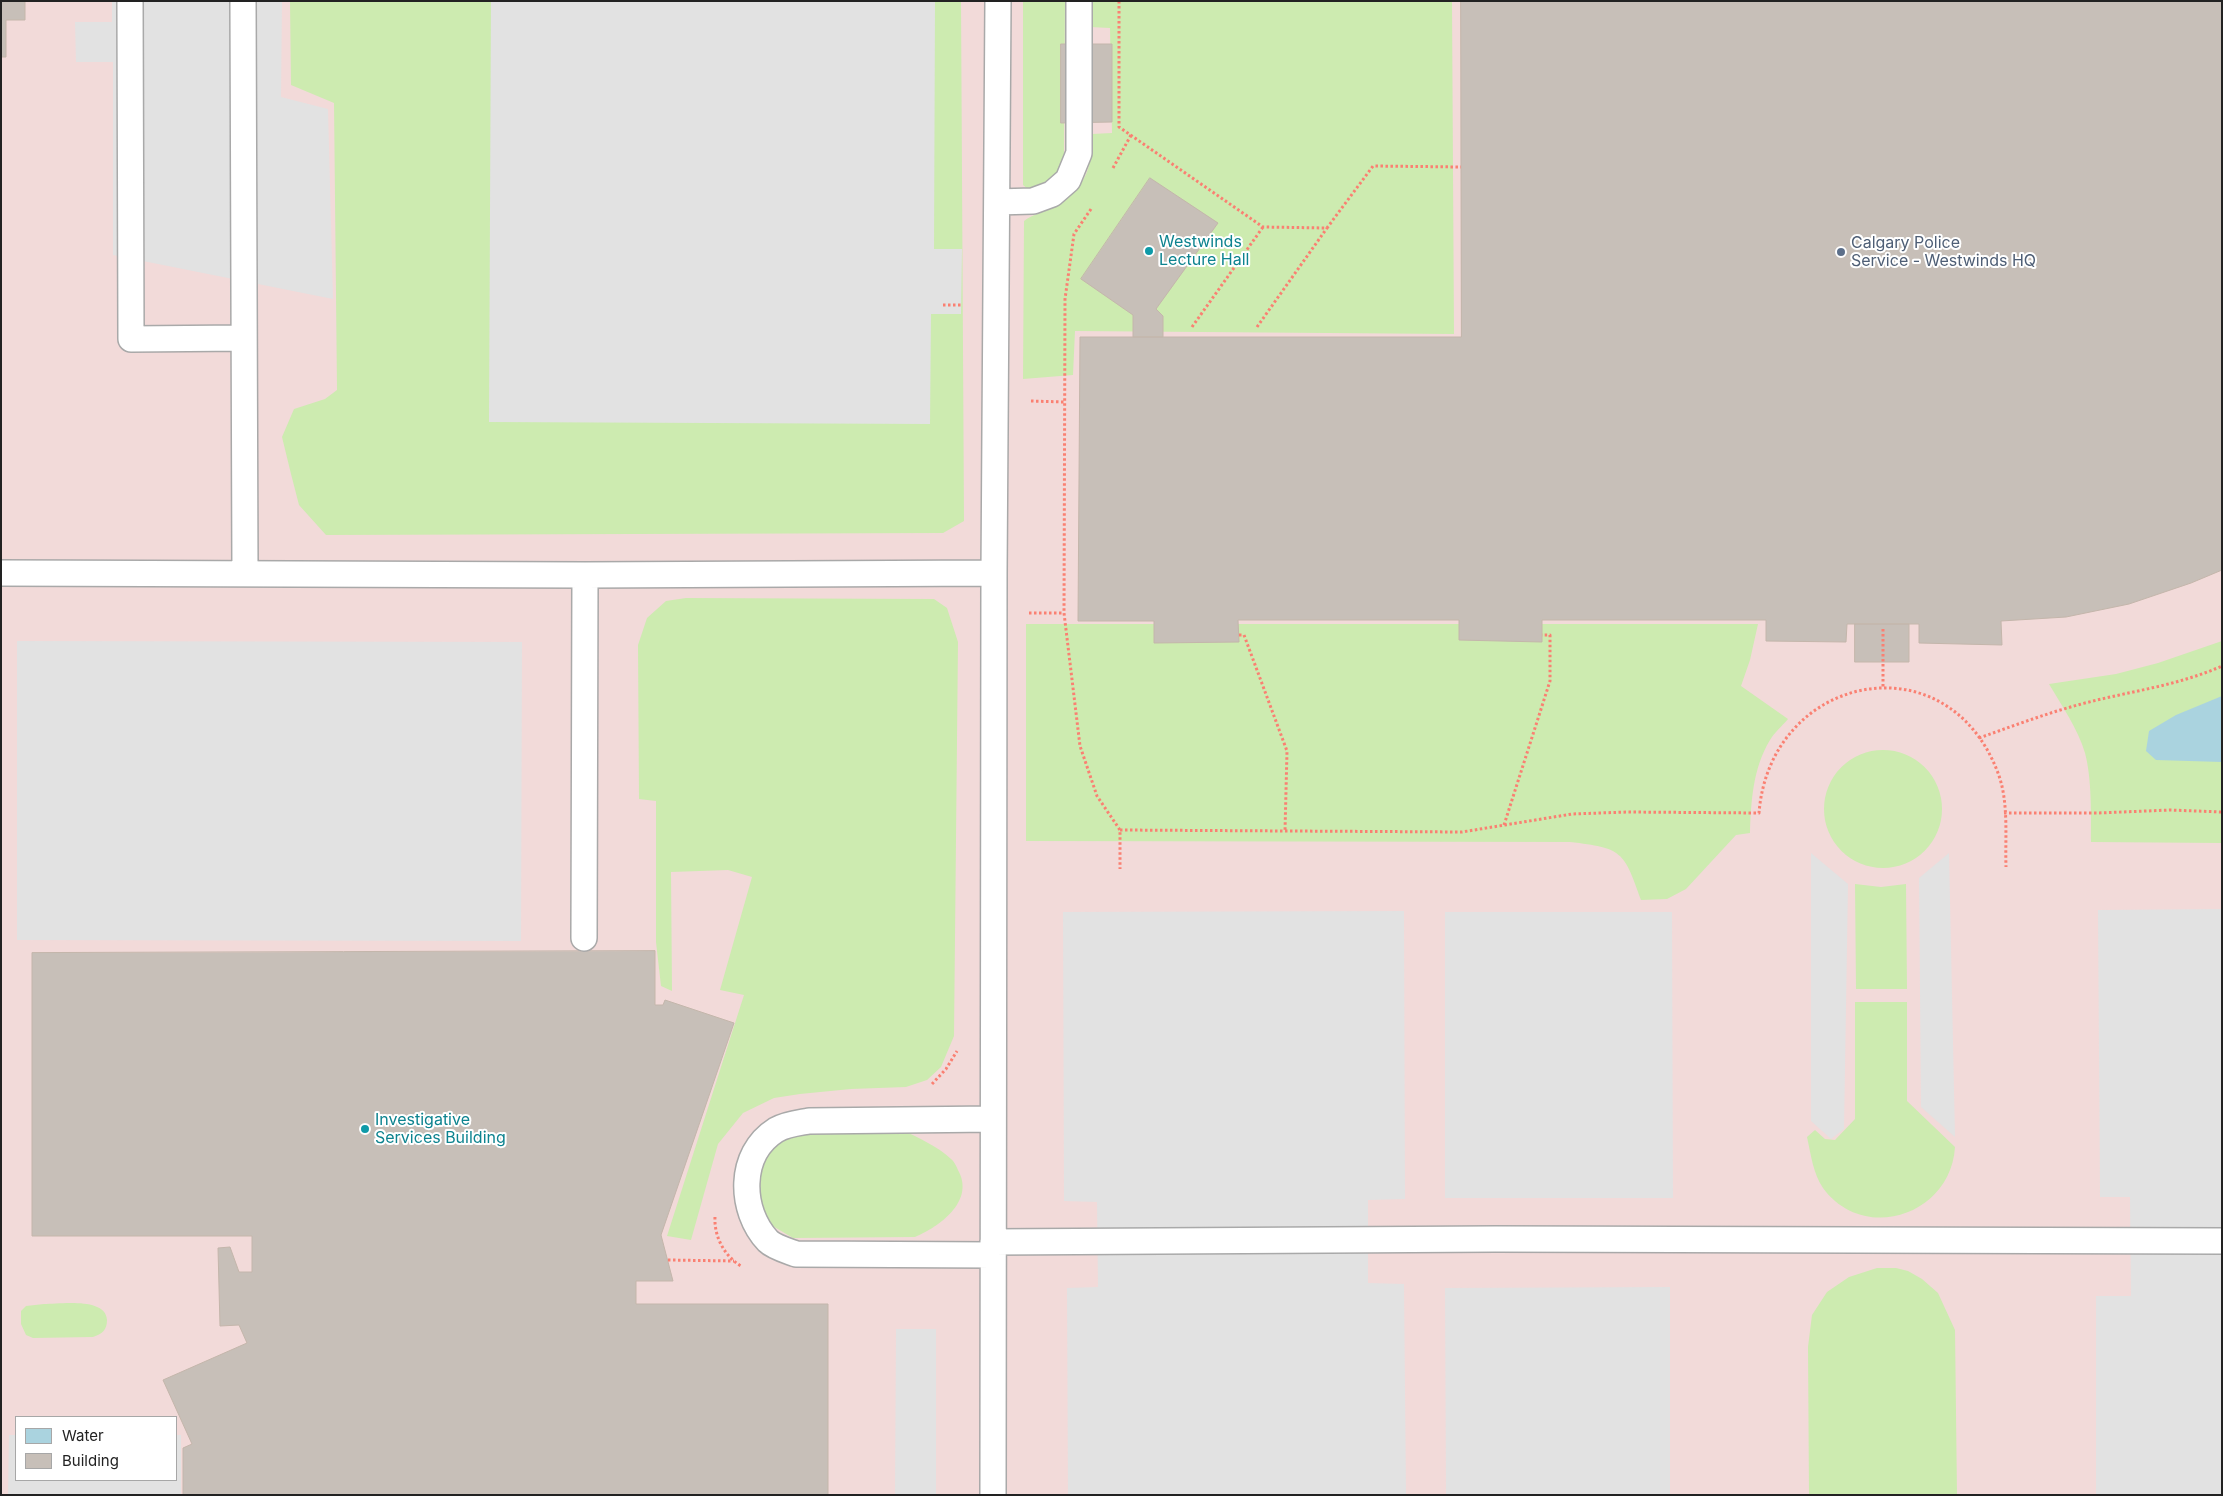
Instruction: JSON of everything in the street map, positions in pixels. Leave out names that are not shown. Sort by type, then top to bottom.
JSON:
[{"type":"lane","points":[[130,1],[131,339],[244,338]]},
{"type":"lane","points":[[243,1],[245,574]]},
{"type":"lane","points":[[992,1495],[994,573],[998,1]]},
{"type":"lane","points":[[997,202],[1033,201],[1052,194],[1068,180],[1079,153],[1079,1]]},
{"type":"lane","points":[[1,573],[585,575],[994,573]]},
{"type":"lane","points":[[584,938],[585,575]]},
{"type":"lane","points":[[993,1119],[809,1121],[776,1130],[755,1151],[748,1172],[747,1196],[753,1221],[770,1242],[796,1254],[880,1256],[992,1248],[1495,1239],[2222,1241]]},
{"type":"path","points":[[1119,1],[1119,127],[1263,227],[1327,228]]},
{"type":"path","points":[[1113,169],[1131,135]]},
{"type":"path","points":[[1257,327],[1372,166],[1461,166]]},
{"type":"path","points":[[1094,202],[1074,234],[1065,299],[1064,613],[1080,746],[1097,796],[1108,815],[1120,830],[1120,869]]},
{"type":"path","points":[[1192,327],[1263,227]]},
{"type":"path","points":[[994,620],[1028,613],[1064,613]]},
{"type":"path","points":[[1883,629],[1883,688]]},
{"type":"path","points":[[1239,635],[1244,635],[1287,751],[1285,831]]},
{"type":"path","points":[[1504,826],[1550,681],[1550,635],[1542,635]]},
{"type":"path","points":[[1979,738],[2074,706],[2167,684],[2222,666]]},
{"type":"path","points":[[1120,830],[1462,832],[1572,814],[1627,812],[1760,813],[1761,795],[1767,771],[1776,753],[1804,719],[1821,705],[1837,698],[1859,690],[1883,688],[1920,693],[1938,701],[1964,718],[1979,738],[1991,757],[1999,775],[2004,813],[2006,867]]},
{"type":"path","points":[[2004,813],[2098,813],[2170,810],[2222,812]]},
{"type":"path","points":[[926,1087],[937,1080],[958,1048]]},
{"type":"path","points":[[715,1214],[718,1240],[734,1261],[745,1268]]},
{"type":"path","points":[[668,1260],[734,1261]]},
{"type":"shaded area","points":[[1,1],[2222,1],[2222,1495],[1,1495]]},
{"type":"shaded area","points":[[112,1],[282,1],[281,97],[328,109],[333,299],[113,255],[113,62],[76,62],[75,22],[112,22]]},
{"type":"shaded area","points":[[491,1],[935,1],[934,249],[962,249],[961,314],[931,314],[930,424],[489,422]]},
{"type":"shaded area","points":[[17,641],[522,642],[521,941],[17,940]]},
{"type":"shaded area","points":[[1811,853],[1848,884],[1844,1129],[1831,1139],[1811,1121]]},
{"type":"shaded area","points":[[1949,853],[1955,1137],[1921,1107],[1919,878]]},
{"type":"shaded area","points":[[2222,909],[2222,1495],[2096,1495],[2096,1296],[2131,1296],[2130,1197],[2100,1197],[2098,910]]},
{"type":"shaded area","points":[[1404,911],[1405,1199],[1368,1200],[1368,1283],[1404,1284],[1406,1495],[1068,1495],[1067,1288],[1098,1287],[1097,1202],[1064,1201],[1063,912]]},
{"type":"shaded area","points":[[1445,912],[1672,912],[1673,1198],[1445,1198]]},
{"type":"shaded area","points":[[1670,1287],[1670,1495],[1446,1495],[1445,1288]]},
{"type":"shaded area","points":[[896,1329],[936,1329],[936,1495],[895,1495]]},
{"type":"shaded area","points":[[9,1435],[15,1435],[15,1481],[178,1481],[178,1435],[181,1435],[181,1495],[8,1495]]},
{"type":"green space","points":[[290,1],[961,1],[964,521],[943,533],[326,535],[299,505],[282,437],[294,409],[325,399],[337,390],[334,103],[291,85]]},
{"type":"green space","points":[[1023,1],[1065,1],[1064,157],[1052,179],[1029,190],[1023,185]]},
{"type":"green space","points":[[1090,1],[1452,1],[1454,334],[1075,331],[1073,375],[1023,379],[1024,221],[1061,204],[1071,196],[1086,175],[1090,161],[1092,134],[1112,133],[1110,28],[1090,27]]},
{"type":"green space","points":[[686,598],[934,599],[947,608],[958,642],[954,1036],[941,1067],[927,1080],[906,1087],[851,1089],[774,1098],[743,1113],[718,1144],[691,1240],[667,1236],[744,995],[720,990],[752,877],[728,870],[671,872],[672,991],[661,986],[656,942],[656,801],[639,799],[638,645],[647,618],[666,601]]},
{"type":"green space","points":[[1026,624],[1758,624],[1750,660],[1741,686],[1788,719],[1772,737],[1764,751],[1756,773],[1752,797],[1750,833],[1736,835],[1686,889],[1667,899],[1641,900],[1630,871],[1619,855],[1601,847],[1570,842],[1026,841]]},
{"type":"green space","points":[[2222,641],[2222,843],[2091,842],[2090,786],[2085,753],[2074,726],[2049,684],[2116,674],[2158,663]]},
{"type":"green space","points":[[1883,750],[1906,755],[1925,767],[1937,786],[1942,809],[1937,832],[1925,851],[1906,863],[1883,868],[1860,863],[1841,851],[1829,832],[1824,809],[1829,786],[1841,767],[1860,755]]},
{"type":"green space","points":[[1855,884],[1881,887],[1906,884],[1907,989],[1856,989]]},
{"type":"green space","points":[[1855,1002],[1907,1002],[1907,1101],[1955,1147],[1950,1171],[1938,1190],[1922,1205],[1903,1214],[1882,1218],[1860,1215],[1840,1205],[1823,1188],[1815,1170],[1807,1137],[1815,1130],[1825,1139],[1835,1140],[1855,1119]]},
{"type":"green space","points":[[902,1130],[940,1150],[952,1160],[959,1172],[962,1193],[958,1203],[952,1212],[934,1227],[915,1237],[793,1238],[771,1225],[759,1201],[761,1175],[769,1148],[791,1135]]},
{"type":"green space","points":[[1877,1268],[1896,1268],[1908,1271],[1922,1279],[1938,1293],[1955,1330],[1957,1495],[1809,1495],[1808,1347],[1812,1315],[1827,1292],[1849,1277]]},
{"type":"green space","points":[[81,1303],[99,1308],[105,1313],[107,1320],[105,1329],[93,1337],[33,1338],[26,1335],[21,1324],[21,1311],[26,1306]]},
{"type":"water","points":[[2222,696],[2222,762],[2156,760],[2146,751],[2149,731],[2176,715]]},
{"type":"building","points":[[1,1],[25,1],[25,20],[6,20],[6,57],[1,57]]},
{"type":"building","name":"Calgary Police Service - Westwinds HQ","points":[[1461,1],[2222,1],[2222,570],[2191,583],[2129,604],[2066,617],[2001,621],[2002,645],[1919,643],[1919,624],[1847,624],[1846,642],[1766,641],[1766,620],[1542,620],[1542,642],[1459,640],[1459,620],[1238,620],[1239,642],[1154,643],[1154,621],[1078,621],[1080,337],[1461,337]]},
{"type":"building","points":[[1061,44],[1112,44],[1112,122],[1061,123]]},
{"type":"building","name":"Westwinds Lecture Hall","points":[[1150,178],[1218,223],[1156,309],[1163,316],[1163,337],[1133,337],[1133,315],[1081,279]]},
{"type":"building","points":[[1855,624],[1909,624],[1909,662],[1855,662]]},
{"type":"building","name":"Investigative Services Building","points":[[655,951],[655,1005],[663,1005],[665,1000],[734,1023],[661,1235],[673,1281],[636,1281],[636,1304],[828,1304],[828,1495],[183,1495],[183,1448],[192,1444],[163,1380],[247,1343],[239,1325],[220,1326],[218,1248],[230,1247],[239,1272],[252,1272],[252,1236],[32,1236],[32,953]]},
{"type":"place","name":"Westwinds Lecture Hall","points":[[1149,251]]},
{"type":"place","name":"Calgary Police Service - Westwinds HQ","points":[[1841,252]]},
{"type":"place","name":"Investigative Services Building","points":[[365,1129]]}]
